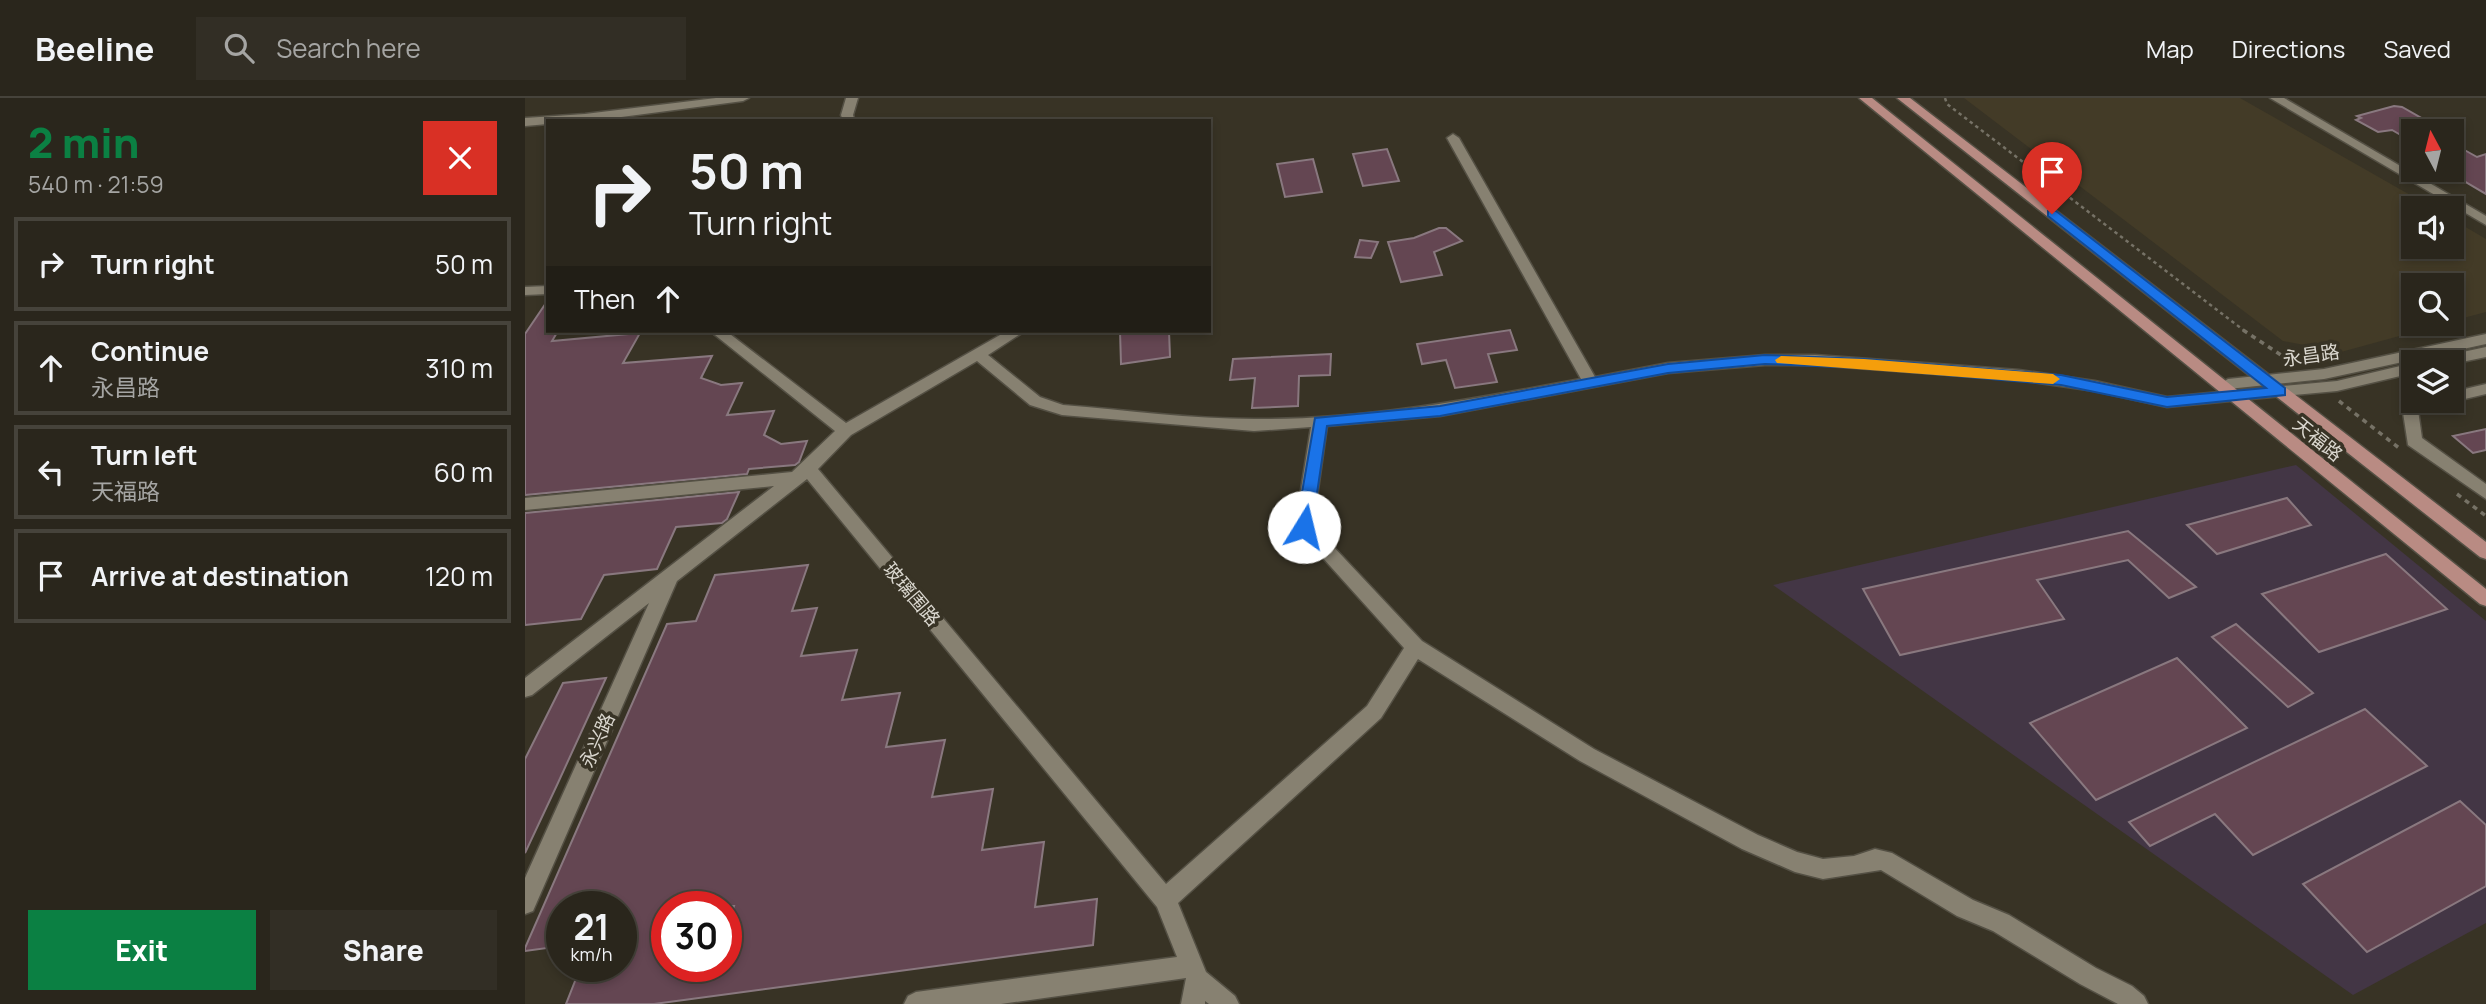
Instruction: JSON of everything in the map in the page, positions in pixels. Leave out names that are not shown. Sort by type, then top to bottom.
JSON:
[{"type":"main road","name":"天福路","points":[[1865,98],[2486,599]]},
{"type":"main road","name":"天福路","points":[[1903,98],[2486,552]]},
{"type":"main road","points":[[1912,98],[1924,114]]},
{"type":"street","points":[[631,98],[649,110]]},
{"type":"street","points":[[556,119],[743,98]]},
{"type":"street","points":[[848,119],[852,98]]},
{"type":"street","points":[[2276,98],[2486,221]]},
{"type":"street","points":[[525,122],[546,120]]},
{"type":"street","points":[[1453,138],[1591,383]]},
{"type":"street","points":[[525,308],[537,291]]},
{"type":"street","points":[[720,333],[845,431]]},
{"type":"street","points":[[525,689],[803,474],[845,431],[1014,333]]},
{"type":"street","name":"永昌路","points":[[2131,394],[2167,402],[2280,391],[2486,339]]},
{"type":"street","points":[[2464,357],[2486,352]]},
{"type":"street","points":[[977,354],[1035,401],[1062,411],[1230,424],[1320,421],[1440,411],[1716,363],[1815,360],[2040,377],[2131,394]]},
{"type":"street","name":"永昌路","points":[[2131,394],[2266,380],[2319,381],[2401,370]]},
{"type":"street","points":[[2464,394],[2486,389]]},
{"type":"street","points":[[2411,413],[2414,441],[2486,493]]},
{"type":"street","points":[[1320,421],[1304,527],[1415,647],[1587,755],[1750,842],[1795,862],[1823,869],[1854,866],[1875,859],[1884,860],[1965,908],[2011,929],[2136,1004]]},
{"type":"street","points":[[525,504],[803,474]]},
{"type":"street","name":"玻璃围路","points":[[803,474],[1165,900],[1195,973],[1227,1004]]},
{"type":"street","name":"永兴路","points":[[525,903],[669,578]]},
{"type":"street","points":[[1165,900],[1374,712],[1415,647]]},
{"type":"street","points":[[916,1004],[1195,973],[1193,1004]]},
{"type":"path","points":[[1945,98],[1947,104],[2232,323],[2319,381],[2401,450]]},
{"type":"path","points":[[2454,491],[2486,516]]},
{"type":"shaded area","points":[[1964,98],[2240,98],[2412,196],[2401,196],[2401,259],[2464,259],[2464,226],[2486,239],[2486,312],[2464,318],[2464,273],[2401,273],[2401,336],[2341,352],[2283,341]]},
{"type":"shaded area","points":[[2296,465],[2486,621],[2486,923],[2353,995],[1773,585]]},
{"type":"building","points":[[2394,106],[2402,107],[2423,119],[2401,119],[2401,135],[2392,130],[2378,132],[2356,120],[2361,118],[2357,116]]},
{"type":"building","points":[[1387,149],[1399,181],[1363,186],[1353,154]]},
{"type":"building","points":[[2464,150],[2477,157],[2486,154],[2486,194],[2464,181]]},
{"type":"building","points":[[1313,159],[1322,192],[1285,197],[1277,164]]},
{"type":"building","points":[[1446,228],[1462,241],[1434,252],[1442,275],[1401,282],[1388,242],[1414,238]]},
{"type":"building","points":[[1360,240],[1378,242],[1371,258],[1355,257]]},
{"type":"building","points":[[546,303],[546,333],[557,333],[552,341],[640,333],[623,363],[712,356],[701,378],[721,385],[742,383],[727,415],[774,411],[764,435],[781,444],[807,441],[799,462],[795,465],[749,469],[747,474],[525,495],[525,334]]},
{"type":"building","points":[[1510,330],[1517,350],[1488,354],[1497,382],[1455,388],[1446,360],[1422,364],[1417,344]]},
{"type":"building","points":[[1120,333],[1169,333],[1170,357],[1121,364]]},
{"type":"building","points":[[1331,354],[1330,375],[1299,376],[1298,406],[1252,408],[1255,378],[1230,380],[1233,359]]},
{"type":"building","points":[[2486,429],[2486,450],[2473,453],[2453,436]]},
{"type":"building","points":[[739,492],[727,519],[722,523],[676,527],[657,569],[604,575],[581,619],[525,625],[525,513]]},
{"type":"building","points":[[2287,498],[2311,525],[2217,554],[2187,525]]},
{"type":"building","points":[[2128,531],[2196,587],[2169,598],[2128,560],[2037,580],[2064,619],[1900,655],[1863,589]]},
{"type":"building","points":[[2386,554],[2447,609],[2319,652],[2262,594]]},
{"type":"building","points":[[808,565],[792,611],[817,608],[801,656],[857,650],[842,700],[900,693],[886,747],[945,740],[932,797],[993,789],[982,850],[1044,842],[1035,907],[1097,899],[1093,945],[654,1004],[566,1004],[575,982],[637,982],[637,891],[550,891],[667,624],[696,621],[715,575]]},
{"type":"building","points":[[2236,624],[2313,693],[2288,707],[2212,637]]},
{"type":"building","points":[[2177,658],[2247,728],[2096,800],[2030,723]]},
{"type":"building","points":[[606,678],[525,853],[525,759],[563,683]]},
{"type":"building","points":[[2365,709],[2427,766],[2253,855],[2215,814],[2150,846],[2129,822]]},
{"type":"building","points":[[2460,801],[2486,825],[2486,886],[2367,952],[2303,884]]},
{"type":"building","points":[[546,900],[546,948],[525,951]]},
{"type":"slow traffic","points":[[1781,360],[1815,360],[2053,379]]},
{"type":"route","points":[[1304,527],[1320,421],[1440,411],[1668,368],[1765,360],[1815,360],[2061,380],[2167,402],[2280,391],[2052,214]]}]
